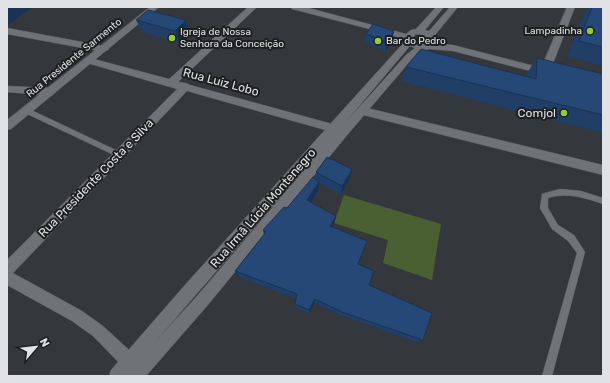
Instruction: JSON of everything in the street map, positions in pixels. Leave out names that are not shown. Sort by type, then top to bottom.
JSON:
[{"type":"street","name":"Rua Presidente Sarmento","points":[[7,126],[155,7]]},
{"type":"street","points":[[172,82],[253,7]]},
{"type":"street","points":[[295,7],[549,72],[571,7]]},
{"type":"street","name":"Rua Irmã Lúcia Montenegro","points":[[117,376],[135,369],[202,301],[339,129],[353,108],[412,36],[440,7]]},
{"type":"street","name":"Rua Irmã Lúcia Montenegro","points":[[339,129],[363,111],[410,57],[429,42],[454,7]]},
{"type":"street","points":[[7,31],[104,49]]},
{"type":"street","points":[[412,36],[415,45],[429,42]]},
{"type":"street","name":"Rua Luiz Lobo","points":[[90,60],[339,129]]},
{"type":"street","name":"Rua Presidente Costa e Silva","points":[[7,270],[118,154],[186,86]]},
{"type":"street","points":[[7,89],[51,92]]},
{"type":"street","points":[[363,111],[603,170]]},
{"type":"street","points":[[7,277],[78,316],[98,331],[135,369]]},
{"type":"lane","points":[[27,111],[118,154]]},
{"type":"lane","points":[[547,376],[581,252],[571,238],[555,227],[544,208],[544,196],[556,192],[574,193],[603,201]]},
{"type":"green space","points":[[344,195],[441,224],[432,280],[383,263],[388,240],[334,223]]},
{"type":"building","points":[[592,7],[603,7],[603,47],[579,41]]},
{"type":"building","points":[[148,10],[186,20],[175,31],[136,20]]},
{"type":"building","points":[[373,24],[394,31],[387,42],[366,34]]},
{"type":"building","points":[[421,49],[536,79],[537,58],[603,74],[603,115],[406,67]]},
{"type":"building","points":[[327,157],[352,169],[342,186],[316,172]]},
{"type":"building","points":[[313,177],[319,182],[307,200],[336,216],[330,226],[367,241],[358,264],[374,271],[369,285],[432,313],[423,340],[342,312],[315,299],[309,310],[295,304],[297,294],[235,271],[266,232],[263,230],[284,207],[287,208]]},
{"type":"place","name":"Lampadinha","points":[[590,31]]},
{"type":"place","name":"Igreja de Nossa Senhora da Conceição","points":[[172,38]]},
{"type":"place","name":"Bar do Pedro","points":[[378,41]]},
{"type":"place","name":"Comjol","points":[[564,113]]}]
